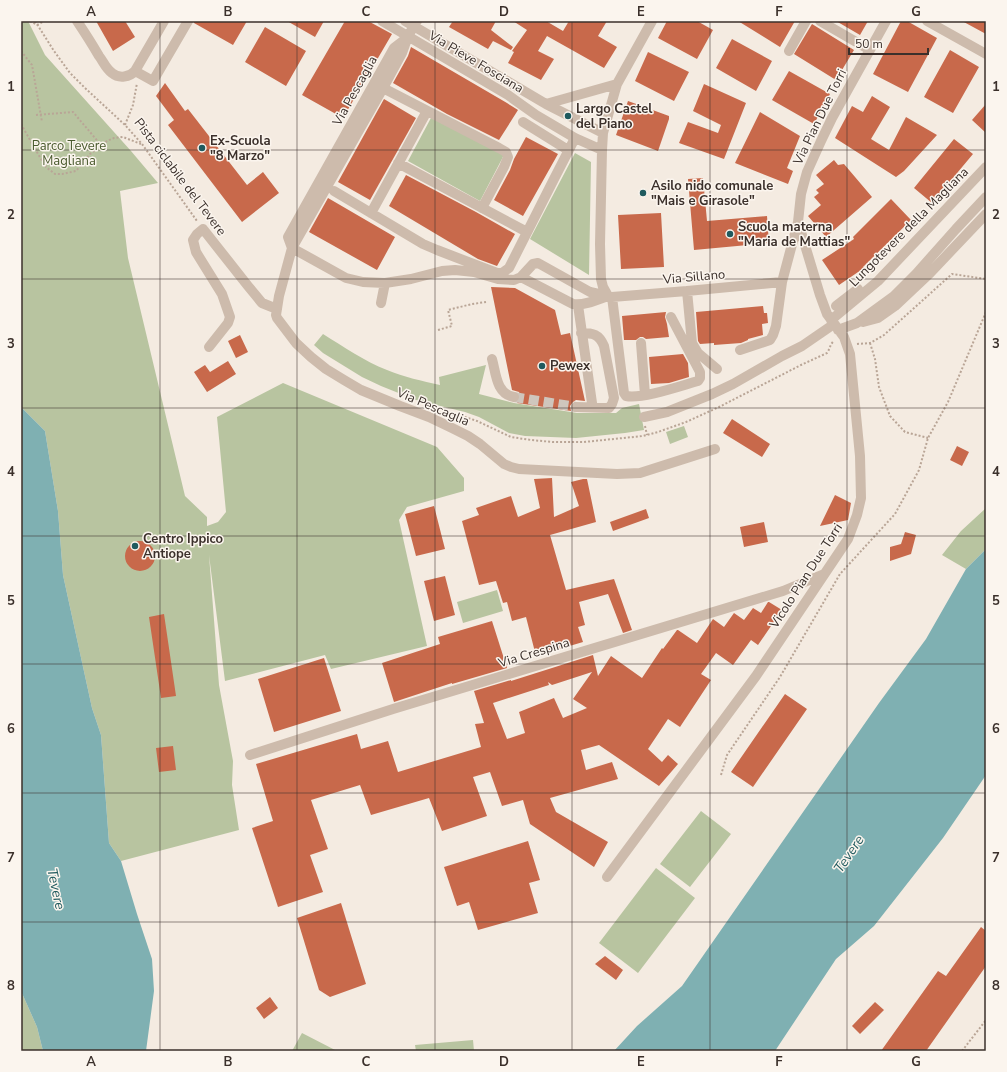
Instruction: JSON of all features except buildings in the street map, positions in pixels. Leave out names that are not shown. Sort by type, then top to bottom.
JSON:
[{"type":"street","points":[[77,21],[106,66],[113,74],[121,77],[132,74],[135,71],[164,21]]},
{"type":"street","points":[[135,71],[153,81],[188,21]]},
{"type":"street","name":"Via Pieve Fosciana","points":[[382,21],[508,95],[536,115],[575,138]]},
{"type":"street","points":[[652,21],[617,84],[603,133],[600,244],[601,279],[603,287],[610,296],[624,393],[626,396],[645,394],[698,381],[700,378],[700,372],[671,317]]},
{"type":"street","points":[[789,51],[806,21]]},
{"type":"street","points":[[820,21],[870,50]]},
{"type":"street","name":"Via Pian Due Torri","points":[[740,350],[770,340],[773,335],[776,326],[782,282],[798,222],[803,186],[814,156],[841,100],[886,21]]},
{"type":"street","points":[[927,21],[986,54]]},
{"type":"street","name":"Via Pieve Fosciana","points":[[412,23],[546,104]]},
{"type":"street","name":"Via Pescaglia","points":[[412,23],[402,52],[383,88],[292,248],[279,296],[276,315],[277,318],[296,343],[326,369],[361,390],[429,417],[468,436],[500,461],[512,467],[519,469],[632,474],[651,470],[715,449]]},
{"type":"street","name":"Via Pescaglia","points":[[292,248],[288,236],[394,48],[408,36]]},
{"type":"street","points":[[546,104],[617,84]]},
{"type":"street","points":[[383,88],[506,152],[508,157],[504,167],[482,208]]},
{"type":"street","points":[[546,104],[603,133]]},
{"type":"street","points":[[371,213],[427,111]]},
{"type":"street","points":[[523,122],[568,150]]},
{"type":"street","points":[[334,192],[411,237],[437,250],[497,273],[502,273],[509,268],[575,138],[602,150]]},
{"type":"street","points":[[398,163],[527,232]]},
{"type":"street","name":"Lungotevere della Magliana","points":[[644,417],[667,412],[733,384],[802,346],[834,324],[986,167]]},
{"type":"street","name":"Lungotevere della Magliana","points":[[857,323],[876,310],[900,290],[986,197]]},
{"type":"street","name":"Lungotevere della Magliana","points":[[834,324],[857,323],[878,318],[895,306],[986,214]]},
{"type":"street","name":"Vicolo Pian Due Torri","points":[[607,876],[756,676],[848,539],[857,515],[861,498],[860,456],[850,354],[844,337],[827,314],[798,222]]},
{"type":"street","points":[[203,229],[193,240],[196,252],[222,294],[230,317],[228,323],[209,347]]},
{"type":"street","name":"Pista ciclabile del Tevere","points":[[203,229],[262,303],[277,309]]},
{"type":"street","points":[[292,248],[346,278],[363,282],[385,283],[411,279],[442,271],[454,270],[474,272],[498,279],[514,280],[521,276],[573,304],[578,305],[592,403],[591,407]]},
{"type":"street","points":[[836,306],[897,260]]},
{"type":"street","name":"Via Sillano","points":[[521,276],[533,264],[538,263],[590,292],[610,296]]},
{"type":"street","name":"Via Sillano","points":[[578,305],[610,296],[688,291],[782,282]]},
{"type":"street","points":[[381,303],[385,283]]},
{"type":"street","points":[[688,291],[692,343],[698,353],[717,370]]},
{"type":"street","points":[[576,407],[609,408],[614,398],[604,346],[600,338],[590,333],[581,333]]},
{"type":"street","points":[[641,343],[645,394]]},
{"type":"street","points":[[492,359],[500,388],[508,396],[514,397]]},
{"type":"street","name":"Via Crespina","points":[[250,755],[393,709],[783,591],[824,574]]},
{"type":"path","points":[[30,21],[37,25],[44,21]]},
{"type":"path","name":"Pista ciclabile del Tevere","points":[[35,21],[54,51],[70,72],[125,125],[142,144],[203,229]]},
{"type":"path","points":[[21,51],[32,65],[42,122]]},
{"type":"path","points":[[125,125],[133,105],[135,86]]},
{"type":"path","points":[[36,115],[73,112],[101,145]]},
{"type":"path","points":[[21,124],[46,166],[55,174],[76,171],[90,154],[101,145],[114,138],[123,138],[142,144]]},
{"type":"path","points":[[848,347],[857,344],[870,343],[884,335],[952,274],[986,279]]},
{"type":"path","points":[[438,330],[452,326],[448,310],[486,302]]},
{"type":"path","points":[[721,775],[727,754],[780,677],[840,574],[895,514],[919,470],[928,438],[948,402],[986,312]]},
{"type":"path","points":[[870,343],[875,359],[879,387],[890,416],[905,432],[928,438]]},
{"type":"path","points":[[962,1051],[986,1020]]},
{"type":"green space","name":"Parco Tevere Magliana","points":[[21,21],[28,21],[45,55],[158,183],[120,191],[128,258],[185,496],[207,517],[207,526],[218,522],[226,512],[217,417],[283,383],[437,447],[464,478],[464,491],[407,507],[399,520],[427,646],[331,669],[325,655],[225,681],[209,555],[219,685],[233,761],[232,785],[239,830],[121,861],[109,843],[101,735],[92,708],[63,575],[58,511],[45,431],[21,407]]},
{"type":"green space","points":[[432,116],[504,155],[480,201],[408,161]]},
{"type":"green space","points":[[575,153],[591,162],[589,275],[530,239]]},
{"type":"green space","points":[[323,334],[354,354],[379,366],[406,377],[440,385],[439,377],[486,365],[479,394],[514,403],[577,413],[616,413],[622,408],[639,404],[644,430],[576,438],[525,436],[509,433],[479,417],[416,400],[362,377],[323,353],[314,345]]},
{"type":"green space","points":[[684,426],[688,437],[670,444],[666,432]]},
{"type":"green space","points":[[986,508],[986,549],[966,569],[942,555],[961,531]]},
{"type":"green space","points":[[497,590],[503,611],[463,623],[457,602]]},
{"type":"green space","points":[[701,811],[731,834],[690,887],[660,864]]},
{"type":"green space","points":[[656,868],[695,898],[638,973],[599,943]]},
{"type":"green space","points":[[21,991],[37,1027],[43,1051],[21,1051]]},
{"type":"green space","points":[[302,1033],[337,1051],[292,1051]]},
{"type":"green space","points":[[473,1040],[474,1051],[416,1051],[415,1045]]},
{"type":"water","name":"Tevere","points":[[21,407],[45,431],[58,511],[63,575],[92,708],[101,735],[109,843],[121,861],[152,959],[154,991],[146,1051],[43,1051],[37,1027],[21,991]]},
{"type":"water","name":"Tevere","points":[[986,549],[986,775],[943,838],[874,926],[836,959],[775,1051],[614,1051],[637,1026],[682,986],[879,703],[926,639],[966,569]]},
{"type":"tunnel","points":[[514,397],[576,407]]},
{"type":"place","name":"Largo Castel del Piano","points":[[568,116]]},
{"type":"place","name":"Ex-Scuola \"8 Marzo\"","points":[[202,148]]},
{"type":"place","name":"Asilo nido comunale \"Mais e Girasole\"","points":[[643,193]]},
{"type":"place","name":"Scuola materna \"Maria de Mattias\"","points":[[730,234]]},
{"type":"place","name":"Pewex","points":[[542,366]]},
{"type":"place","name":"Centro Ippico Antiope","points":[[135,546]]}]
